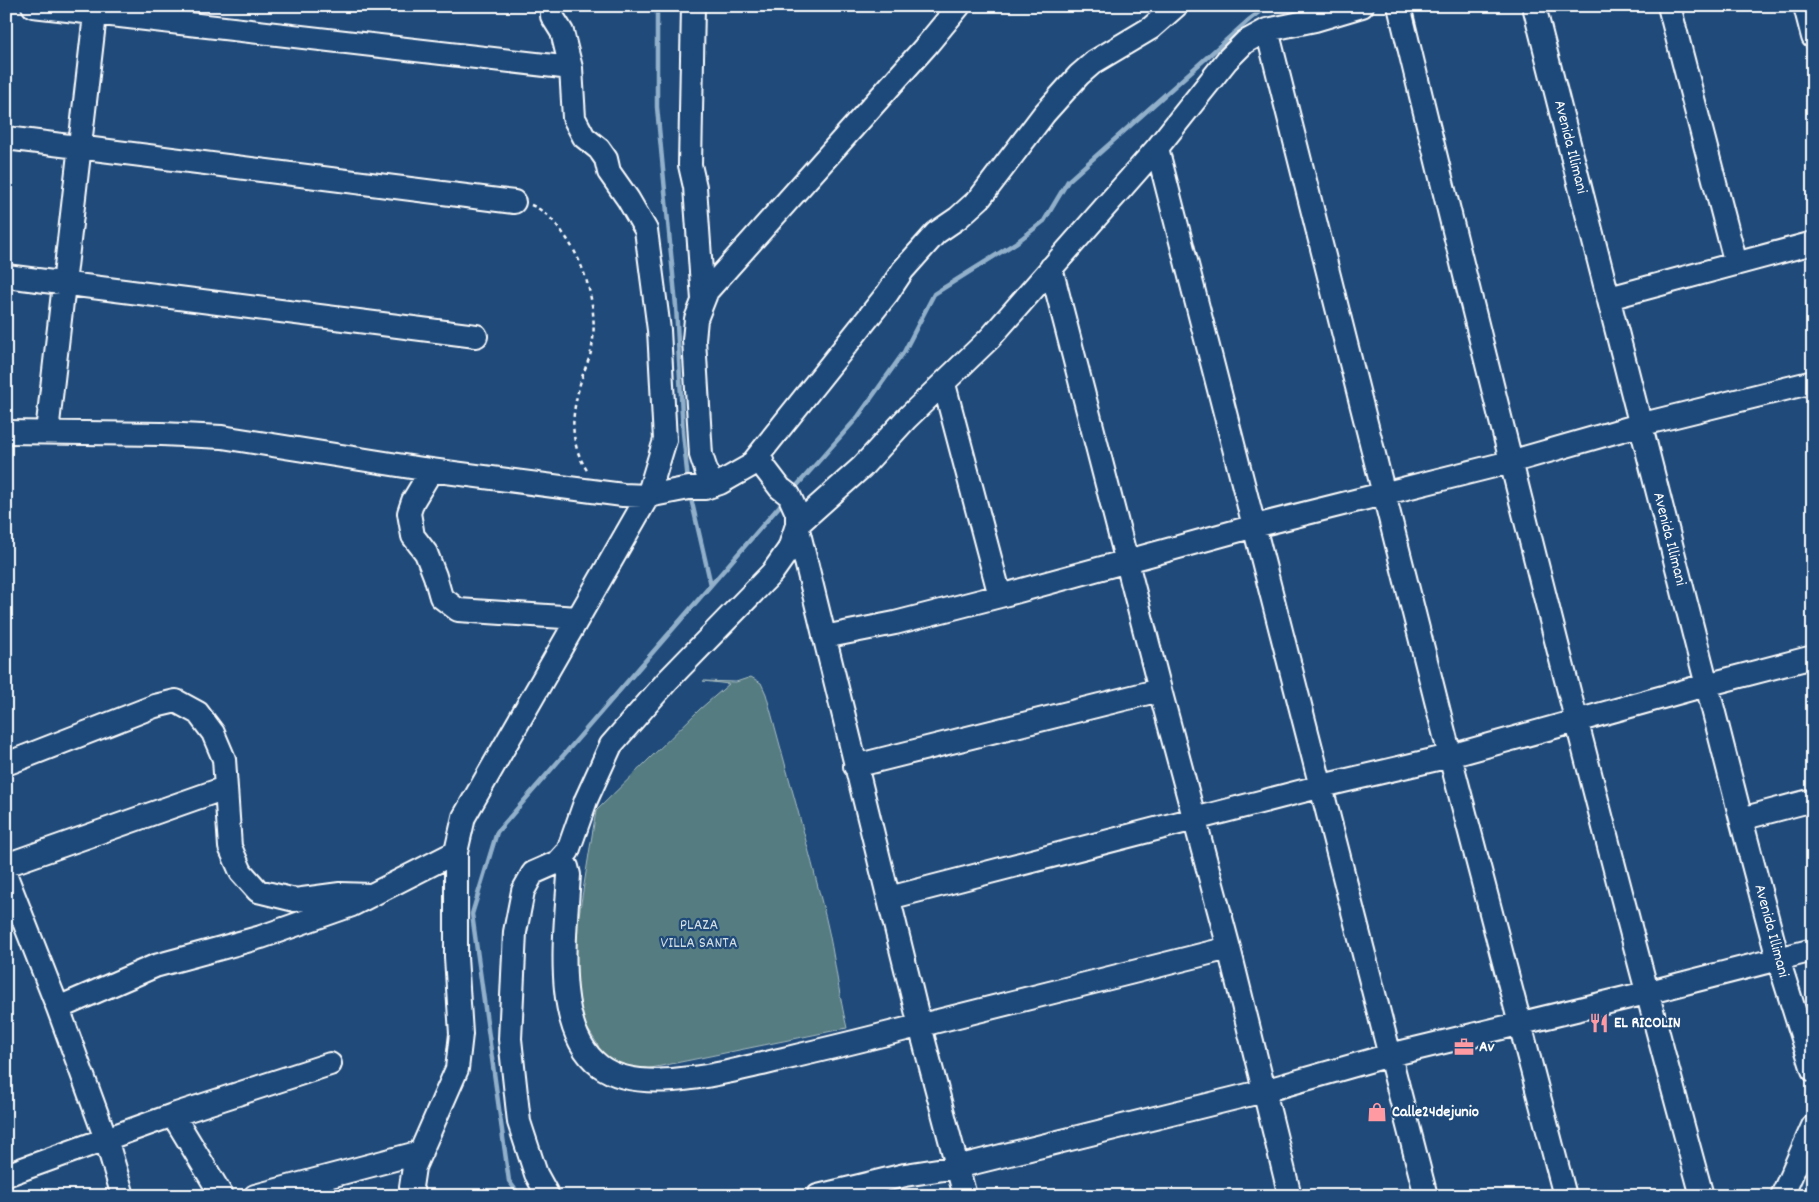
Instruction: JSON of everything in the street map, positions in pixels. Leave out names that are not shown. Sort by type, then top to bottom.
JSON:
[{"type":"street","points":[[33,6],[96,10],[571,68]]},
{"type":"street","points":[[414,1196],[411,1186],[414,1167],[457,1069],[461,1034],[456,957],[456,852],[464,817],[648,496],[665,440],[659,330],[646,230],[628,198],[609,172],[606,159],[599,149],[584,137],[574,118],[571,68],[562,32],[552,16],[552,6]]},
{"type":"street","points":[[692,6],[690,165],[695,187],[702,300]]},
{"type":"street","points":[[720,483],[710,482],[701,455],[694,340],[696,319],[702,300],[707,291],[736,257],[926,46],[959,6]]},
{"type":"street","points":[[6,432],[162,434],[222,437],[431,470],[604,493],[648,496],[689,488],[705,488],[720,483],[750,466],[760,455],[896,282],[903,270],[936,233],[958,218],[980,198],[1044,114],[1078,75],[1094,62],[1151,28],[1176,6]]},
{"type":"street","points":[[548,1196],[536,1174],[519,1122],[510,1039],[515,932],[523,891],[534,873],[558,862],[568,852],[586,800],[611,745],[668,680],[772,573],[789,549],[797,525],[862,467],[906,420],[990,338],[1157,148],[1227,60],[1245,42],[1267,30],[1315,20],[1362,6]]},
{"type":"street","points":[[1399,6],[1510,462],[1646,993],[1702,1196]]},
{"type":"street","name":"Avenida Illimani","points":[[1534,6],[1609,298],[1639,425],[1741,819],[1778,959],[1813,1070]]},
{"type":"street","points":[[1669,6],[1736,264]]},
{"type":"street","points":[[1805,6],[1813,37]]},
{"type":"street","points":[[48,432],[96,10]]},
{"type":"street","points":[[1267,30],[1383,494],[1565,1196]]},
{"type":"street","points":[[6,138],[514,202]]},
{"type":"street","points":[[1157,148],[1426,1196]]},
{"type":"street","points":[[1609,298],[1813,243]]},
{"type":"street","points":[[1051,268],[1229,948],[1290,1196]]},
{"type":"street","points":[[6,276],[476,336]]},
{"type":"street","points":[[824,637],[895,623],[1000,596],[1255,526],[1510,462],[1639,425],[1813,382]]},
{"type":"street","points":[[944,384],[1000,596]]},
{"type":"street","points":[[760,455],[764,467],[780,488],[789,495],[797,513],[797,525],[855,766],[965,1196]]},
{"type":"street","points":[[431,470],[413,501],[409,513],[414,536],[426,553],[441,597],[458,610],[578,618]]},
{"type":"street","points":[[889,898],[1322,786],[1450,756],[1813,657]]},
{"type":"street","points":[[855,766],[1160,690]]},
{"type":"street","points":[[6,764],[155,706],[176,701],[198,713],[213,733],[224,759],[230,847],[241,872],[258,891],[295,900],[340,894],[371,895]]},
{"type":"street","points":[[6,865],[225,788]]},
{"type":"street","points":[[1741,819],[1813,800]]},
{"type":"street","points":[[58,1008],[155,966],[261,937],[352,905],[456,852]]},
{"type":"street","points":[[562,858],[569,875],[565,952],[568,1008],[576,1035],[584,1049],[595,1062],[608,1071],[627,1077],[648,1080],[689,1079],[789,1058],[1229,948]]},
{"type":"street","points":[[6,876],[58,1008],[106,1139],[123,1196]]},
{"type":"street","points":[[818,1196],[905,1175],[957,1167],[1264,1091],[1390,1055],[1646,993],[1813,950]]},
{"type":"street","points":[[6,1175],[173,1115],[330,1064]]},
{"type":"street","points":[[173,1115],[222,1196]]},
{"type":"street","points":[[1782,1196],[1813,1126]]},
{"type":"street","points":[[255,1196],[420,1152]]},
{"type":"path","points":[[514,202],[535,206],[556,225],[578,258],[589,286],[593,339],[572,416],[572,429],[578,453],[584,465],[604,493]]},
{"type":"green space","name":"PLAZA VILLA SANTA","points":[[751,677],[761,683],[766,694],[826,919],[847,1028],[617,1075],[600,1052],[598,1045],[566,995],[596,811],[700,709],[729,684],[703,681],[736,682]]},
{"type":"waterway","points":[[657,6],[657,107],[676,306],[683,432],[688,481]]},
{"type":"waterway","points":[[793,490],[857,418],[904,352],[934,294],[1017,242],[1044,221],[1068,181],[1267,6]]},
{"type":"waterway","points":[[520,1196],[509,1181],[472,914],[497,832],[711,585],[690,494]]},
{"type":"waterway","points":[[711,585],[783,502]]},
{"type":"place","name":"EL RICOLIN","points":[[1599,1023]]},
{"type":"place","name":"Av","points":[[1464,1047]]},
{"type":"place","name":"Calle24dejunio","points":[[1377,1112]]}]
